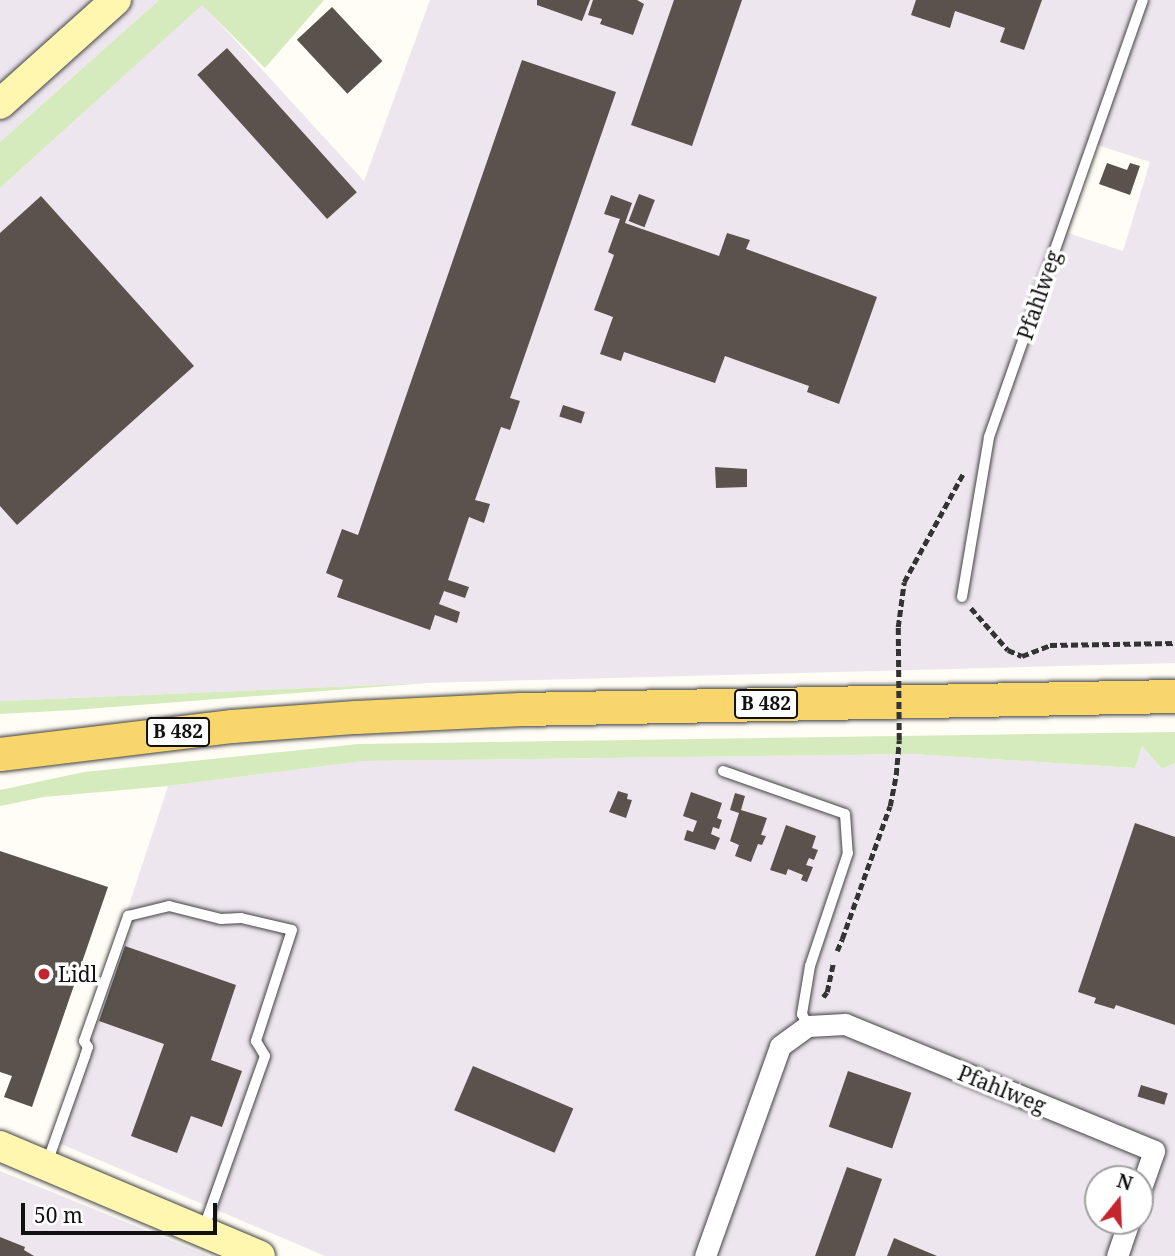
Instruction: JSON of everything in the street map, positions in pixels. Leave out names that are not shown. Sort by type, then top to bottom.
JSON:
[{"type":"main road","points":[[0,104],[116,0]]},
{"type":"main road","name":"B 482","points":[[0,754],[219,727],[370,716],[521,709],[1175,696]]},
{"type":"main road","points":[[0,1146],[260,1256]]},
{"type":"street","name":"Pfahlweg","points":[[808,1026],[845,1024],[1154,1152],[1149,1165]]},
{"type":"street","points":[[705,1256],[780,1046],[808,1026]]},
{"type":"street","points":[[1117,1256],[1124,1235]]},
{"type":"lane","name":"Pfahlweg","points":[[962,597],[989,437],[1143,0]]},
{"type":"lane","points":[[723,771],[845,814],[848,853],[810,965],[802,1014],[808,1026]]},
{"type":"lane","points":[[47,1166],[88,1047],[84,1041],[128,916],[151,908],[169,906],[221,919],[242,918],[292,930],[256,1041],[265,1056],[203,1231]]},
{"type":"path","points":[[842,939],[890,806],[896,775],[899,740],[898,627],[904,582],[957,481],[989,437]]},
{"type":"path","points":[[962,597],[1008,650],[1022,656],[1050,645],[1175,643]]},
{"type":"shaded area","points":[[0,0],[159,0],[0,142]]},
{"type":"shaded area","points":[[430,0],[1175,0],[1175,663],[427,683],[0,701],[0,188],[202,4],[364,181]],"holes":[[[1097,145],[1150,162],[1123,251],[1068,233]]]},
{"type":"shaded area","points":[[1142,746],[1162,769],[1175,763],[1175,1256],[325,1256],[52,1140],[168,786],[363,761],[912,754],[1135,768]]},
{"type":"shaded area","points":[[0,1171],[209,1256],[0,1256]]},
{"type":"green space","points":[[159,0],[324,0],[265,68],[202,5],[0,188],[0,142]]},
{"type":"green space","points":[[427,683],[74,710],[0,714],[0,701]]},
{"type":"green space","points":[[1175,732],[1175,763],[1162,769],[1142,746],[1135,768],[912,754],[364,761],[168,786],[44,797],[0,806],[0,790],[84,772],[359,744]]},
{"type":"building","points":[[537,0],[590,0],[582,21],[537,5]]},
{"type":"building","points":[[593,0],[637,0],[644,4],[633,35],[600,24],[602,19],[588,15]]},
{"type":"building","points":[[674,0],[742,0],[692,146],[631,125]]},
{"type":"building","points":[[916,0],[1042,0],[1024,50],[1000,42],[1005,28],[955,11],[950,28],[911,15]]},
{"type":"building","points":[[332,7],[382,61],[347,94],[297,40]]},
{"type":"building","points":[[227,48],[357,192],[327,219],[197,75]]},
{"type":"building","points":[[522,60],[616,92],[510,398],[520,401],[510,430],[501,427],[475,500],[490,504],[484,523],[469,517],[448,580],[469,587],[465,598],[444,591],[439,604],[460,612],[457,623],[435,615],[430,630],[337,597],[343,580],[326,573],[342,529],[358,535]]},
{"type":"building","points":[[1107,163],[1127,170],[1130,163],[1140,166],[1130,195],[1099,184]]},
{"type":"building","points":[[639,194],[655,200],[644,227],[629,221]]},
{"type":"building","points":[[611,195],[632,203],[625,223],[719,256],[727,233],[750,240],[746,249],[877,297],[839,404],[807,392],[809,386],[725,356],[715,383],[624,352],[621,361],[600,354],[613,317],[594,310],[614,255],[608,252],[620,219],[604,214]]},
{"type":"building","points":[[41,196],[194,366],[17,525],[0,506],[0,233]]},
{"type":"building","points":[[563,405],[585,412],[581,424],[559,416]]},
{"type":"building","points":[[715,467],[747,469],[747,487],[716,488]]},
{"type":"building","points":[[618,791],[628,794],[627,799],[632,800],[626,818],[609,812]]},
{"type":"building","points":[[691,792],[722,803],[717,818],[722,820],[719,829],[713,827],[711,834],[720,838],[715,850],[684,840],[687,830],[693,832],[697,821],[683,816]]},
{"type":"building","points":[[735,793],[745,796],[741,810],[767,818],[761,835],[766,836],[762,845],[758,844],[751,862],[735,856],[739,845],[730,841],[739,813],[730,810]]},
{"type":"building","points":[[1135,823],[1175,837],[1175,1025],[1116,1005],[1114,1009],[1094,1003],[1096,998],[1078,992]]},
{"type":"building","points":[[786,825],[816,836],[812,848],[818,850],[814,860],[809,858],[806,865],[813,867],[807,882],[801,880],[803,875],[788,869],[786,875],[770,870]]},
{"type":"building","points":[[0,851],[108,887],[32,1107],[4,1097],[12,1076],[0,1072]]},
{"type":"building","points":[[125,946],[236,985],[211,1060],[242,1071],[222,1127],[191,1116],[177,1153],[131,1136],[164,1044],[99,1021]]},
{"type":"building","points":[[473,1066],[573,1109],[555,1153],[454,1110]]},
{"type":"building","points":[[848,1071],[911,1093],[892,1149],[829,1127]]},
{"type":"building","points":[[1141,1085],[1168,1093],[1164,1105],[1137,1096]]},
{"type":"building","points":[[847,1167],[882,1179],[855,1256],[815,1256]]},
{"type":"building","points":[[0,1237],[25,1247],[24,1250],[34,1256],[0,1256]]},
{"type":"building","points":[[894,1238],[937,1256],[887,1256]]},
{"type":"place","name":"Lidl","points":[[44,974]]}]
